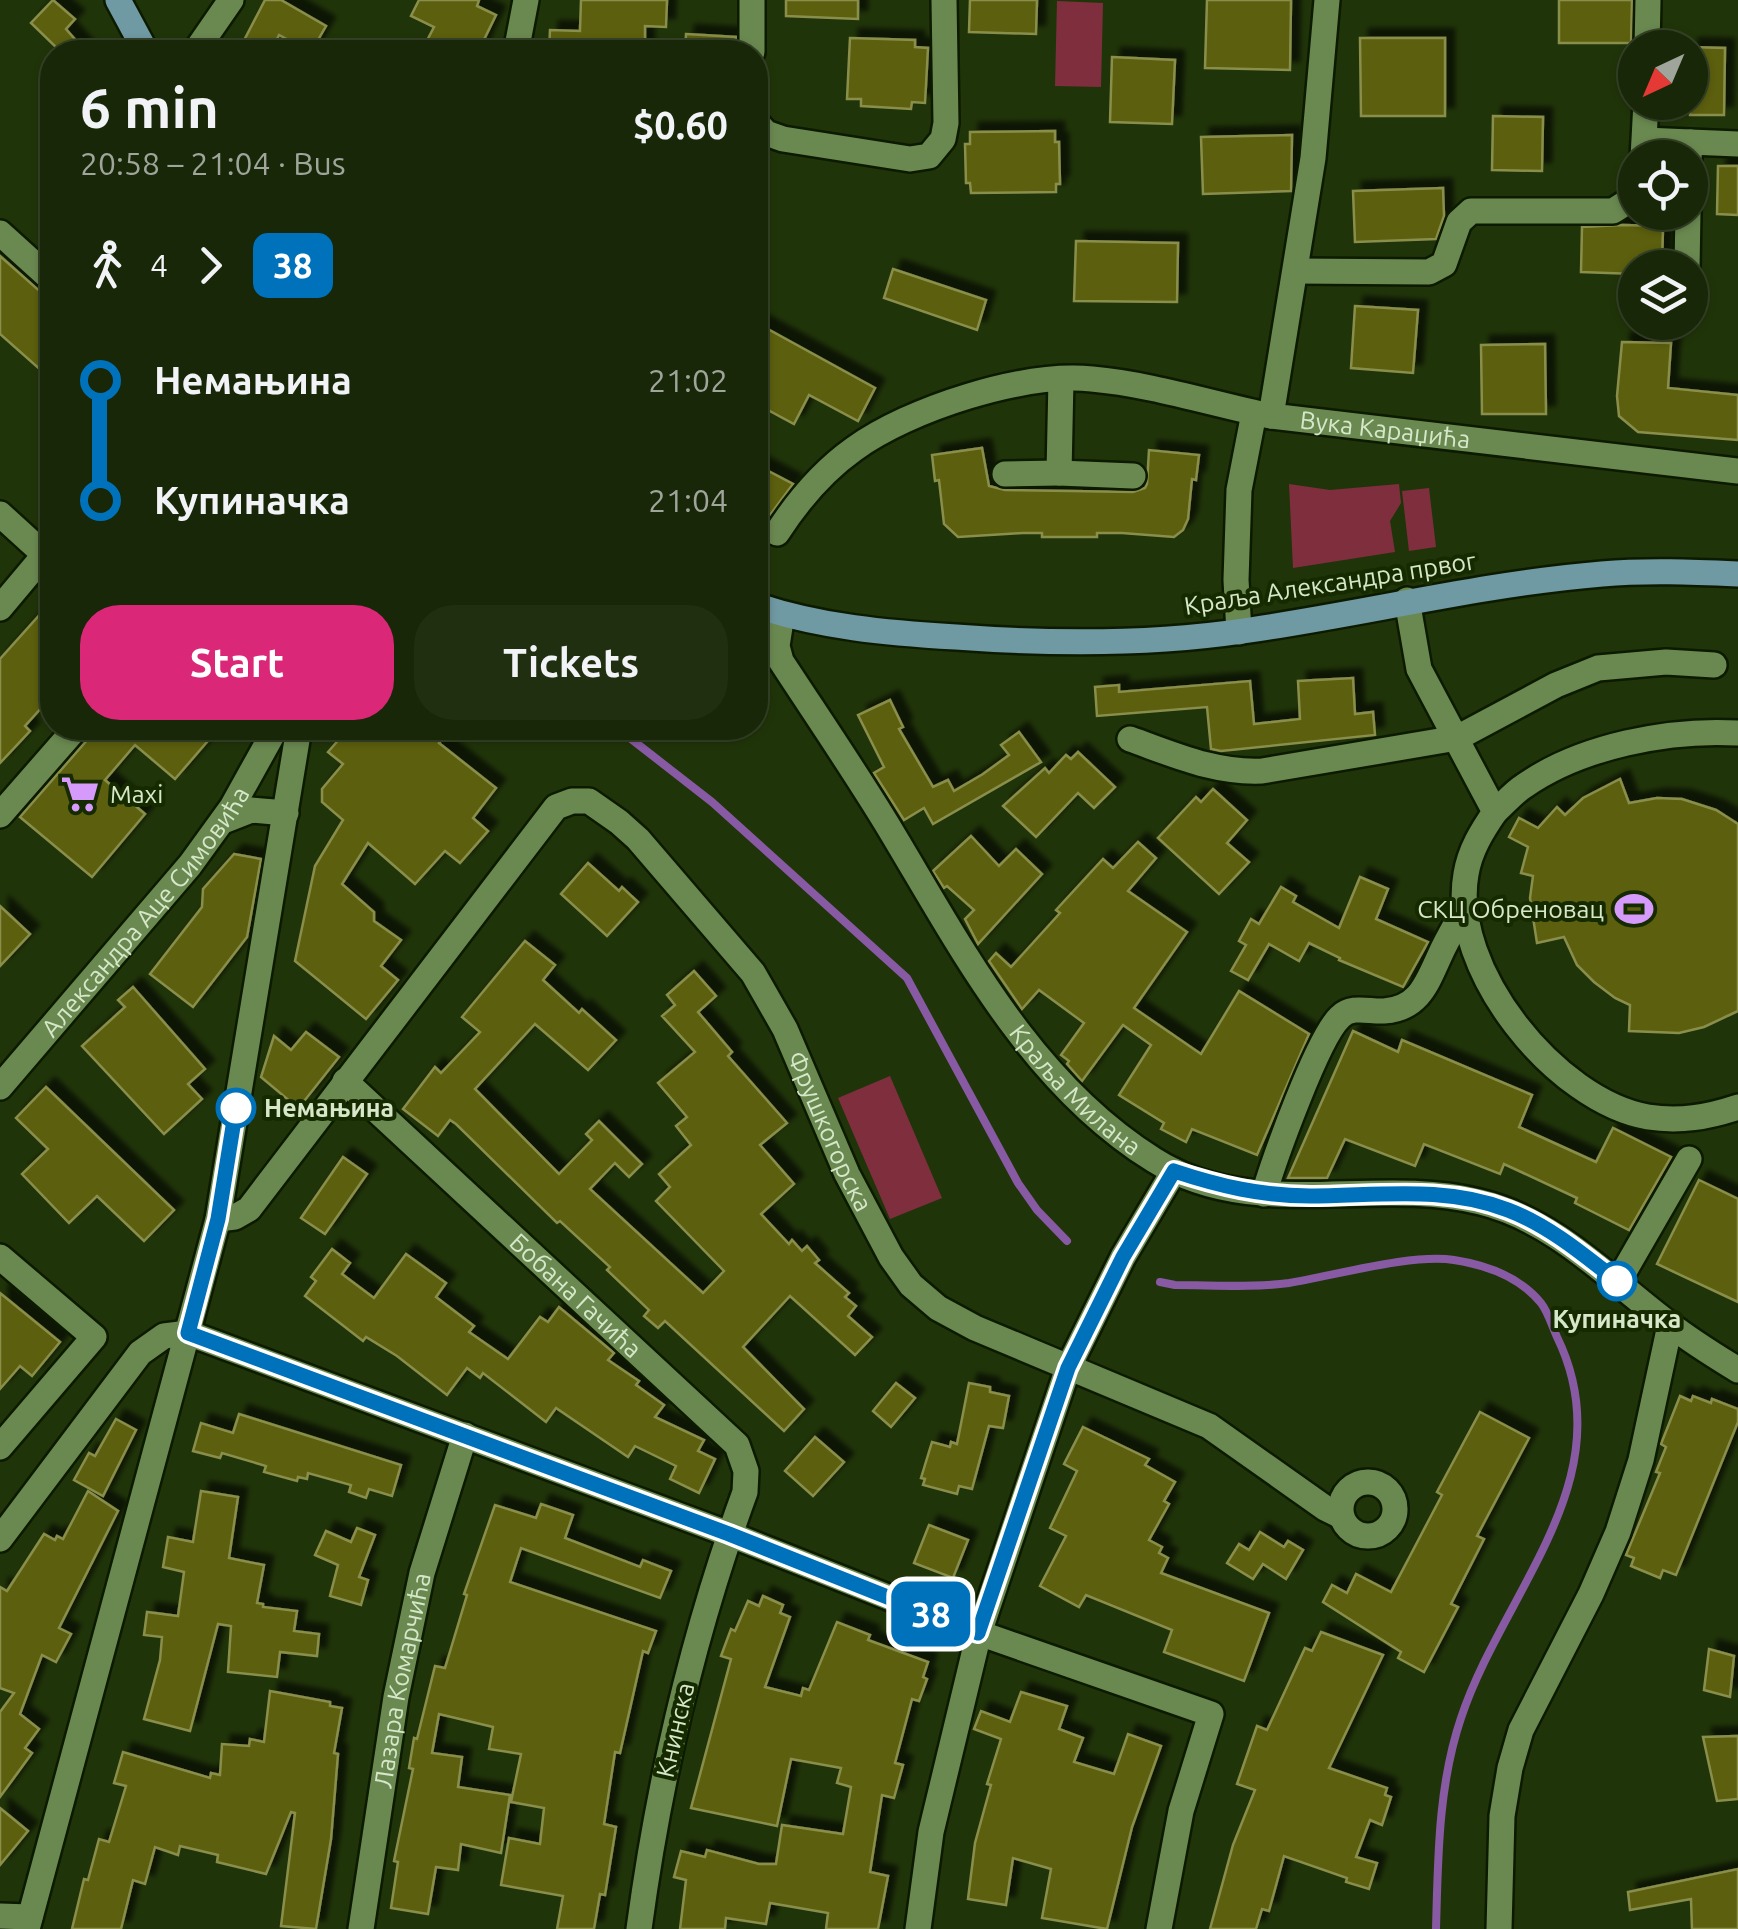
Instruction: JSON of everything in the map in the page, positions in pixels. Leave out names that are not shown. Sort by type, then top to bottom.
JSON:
[{"type":"main road","points":[[118,0],[140,40]]},
{"type":"main road","name":"Краља Александра првог","points":[[768,609],[852,628],[1006,641],[1126,641],[1240,632],[1407,600],[1602,574],[1738,574]]},
{"type":"street","points":[[204,40],[231,0]]},
{"type":"street","points":[[518,40],[526,0]]},
{"type":"street","points":[[752,0],[752,40]]},
{"type":"street","points":[[768,134],[910,159],[929,156],[943,140],[946,123],[944,0]]},
{"type":"street","name":"Вука Караџића","points":[[1240,632],[1236,580],[1239,490],[1262,414],[1296,270],[1313,158],[1328,0]]},
{"type":"street","points":[[1647,30],[1648,0]]},
{"type":"street","points":[[1708,148],[1738,144]]},
{"type":"street","points":[[1296,270],[1430,272],[1444,264],[1460,222],[1471,211],[1618,208]]},
{"type":"street","points":[[0,233],[40,269]]},
{"type":"street","points":[[777,533],[830,468],[881,432],[956,402],[1010,387],[1061,379],[1106,381],[1262,414]]},
{"type":"street","points":[[1059,473],[1061,379]]},
{"type":"street","name":"Вука Караџића","points":[[1262,414],[1738,472]]},
{"type":"street","points":[[1005,474],[1133,476]]},
{"type":"street","points":[[0,514],[40,543]]},
{"type":"street","points":[[0,608],[40,561]]},
{"type":"street","points":[[1407,600],[1419,669],[1495,812]]},
{"type":"street","name":"Краља Милана","points":[[782,614],[777,646],[781,661],[851,764],[946,925],[1012,1023],[1094,1114],[1154,1161],[1214,1184],[1264,1194],[1406,1193],[1478,1201],[1510,1210],[1540,1226],[1670,1325],[1738,1370]]},
{"type":"street","points":[[1130,739],[1203,767],[1262,772],[1457,738],[1556,685],[1598,668],[1666,662],[1714,665]]},
{"type":"street","points":[[1738,732],[1710,731],[1633,743],[1557,768],[1523,787],[1495,812],[1478,837],[1466,874],[1466,908],[1482,972],[1529,1039],[1568,1077],[1621,1109],[1646,1116],[1678,1120],[1738,1108]]},
{"type":"street","points":[[0,815],[66,740]]},
{"type":"street","name":"Александра Аце Симовића","points":[[0,1087],[190,865],[223,821],[269,740]]},
{"type":"street","points":[[0,1916],[29,1923],[218,1219],[297,740]]},
{"type":"street","name":"Фрушкогорска","points":[[344,1081],[556,807],[572,801],[590,801],[638,840],[753,973],[786,1029],[871,1223],[911,1285],[938,1308],[975,1328],[1223,1434],[1324,1508],[1341,1516]]},
{"type":"street","points":[[223,821],[252,810],[286,813]]},
{"type":"street","points":[[1264,1194],[1324,1040],[1339,1017],[1350,1010],[1386,1011],[1417,999],[1428,986],[1440,954],[1466,908]]},
{"type":"street","points":[[218,1219],[234,1217],[249,1209],[344,1081]]},
{"type":"street","name":"Бобана Гачића","points":[[344,1081],[737,1445],[746,1481],[729,1534]]},
{"type":"street","points":[[1618,1282],[1689,1160]]},
{"type":"street","points":[[918,1929],[931,1832],[978,1633],[1068,1368],[1123,1257],[1174,1171]]},
{"type":"street","points":[[0,1257],[94,1337],[0,1447]]},
{"type":"street","points":[[1499,1929],[1502,1816],[1510,1768],[1521,1730],[1591,1594],[1618,1532],[1641,1460],[1670,1325]]},
{"type":"street","points":[[0,1539],[140,1352],[164,1336],[188,1333],[729,1534],[978,1633],[1211,1714],[1180,1811],[1159,1929]]},
{"type":"street","name":"Лазара Комарчића","points":[[361,1929],[396,1697],[422,1573],[464,1436]]},
{"type":"street","name":"Книнска","points":[[639,1929],[668,1751],[729,1534]]},
{"type":"shaded area","points":[[1057,1],[1103,3],[1101,87],[1055,86]]},
{"type":"shaded area","points":[[1289,484],[1330,490],[1399,484],[1401,503],[1390,521],[1395,552],[1293,568]]},
{"type":"shaded area","points":[[1429,488],[1436,547],[1409,551],[1402,491]]},
{"type":"shaded area","points":[[890,1076],[942,1198],[890,1219],[838,1098]]},
{"type":"building","points":[[53,0],[75,19],[66,29],[76,40],[49,40],[31,23]]},
{"type":"building","points":[[265,0],[281,0],[326,26],[318,40],[288,40],[279,35],[277,40],[244,40]]},
{"type":"building","points":[[419,0],[479,0],[477,6],[496,15],[484,40],[427,40],[434,27],[411,16]]},
{"type":"building","points":[[581,0],[667,0],[666,27],[645,26],[645,40],[550,40],[550,30],[580,31]]},
{"type":"building","points":[[786,0],[858,0],[858,19],[786,16]]},
{"type":"building","points":[[970,0],[1037,0],[1036,34],[969,32]]},
{"type":"building","points":[[1207,0],[1291,0],[1290,70],[1205,68]]},
{"type":"building","points":[[1559,0],[1632,0],[1631,30],[1618,30],[1618,43],[1559,43]]},
{"type":"building","points":[[686,34],[736,37],[736,40],[686,40]]},
{"type":"building","points":[[850,38],[915,40],[915,47],[928,48],[925,103],[912,102],[911,109],[861,106],[861,99],[847,99]]},
{"type":"building","points":[[1360,38],[1445,38],[1445,116],[1361,116]]},
{"type":"building","points":[[1708,48],[1725,48],[1724,115],[1708,115]]},
{"type":"building","points":[[1112,57],[1175,60],[1172,124],[1110,122]]},
{"type":"building","points":[[1493,116],[1543,117],[1542,171],[1492,170]]},
{"type":"building","points":[[1055,131],[1060,184],[1056,184],[1056,192],[971,193],[970,183],[966,183],[965,144],[970,144],[970,132]]},
{"type":"building","points":[[1292,135],[1291,191],[1203,194],[1201,137]]},
{"type":"building","points":[[1718,166],[1738,166],[1738,215],[1717,214]]},
{"type":"building","points":[[1443,188],[1444,216],[1436,239],[1355,242],[1353,191]]},
{"type":"building","points":[[1618,225],[1618,230],[1663,230],[1662,250],[1618,250],[1618,273],[1581,272],[1582,227]]},
{"type":"building","points":[[1076,241],[1178,243],[1177,302],[1074,301]]},
{"type":"building","points":[[0,256],[40,291],[40,369],[0,334]]},
{"type":"building","points":[[893,269],[986,300],[977,330],[884,298]]},
{"type":"building","points":[[1355,306],[1418,310],[1413,373],[1351,368]]},
{"type":"building","points":[[768,329],[875,388],[858,421],[809,395],[794,424],[768,410]]},
{"type":"building","points":[[1622,342],[1671,343],[1668,388],[1738,395],[1738,440],[1638,432],[1619,416]]},
{"type":"building","points":[[1545,344],[1546,414],[1482,414],[1481,345]]},
{"type":"building","points":[[982,448],[989,486],[1005,490],[1133,492],[1147,484],[1149,450],[1199,455],[1188,519],[1174,537],[1097,533],[1097,537],[1042,537],[1042,533],[1023,533],[958,537],[944,524],[932,455]]},
{"type":"building","points":[[768,471],[793,484],[768,514]]},
{"type":"building","points":[[40,614],[40,709],[25,726],[30,731],[0,763],[0,659]]},
{"type":"building","points":[[1353,678],[1355,714],[1373,712],[1375,735],[1221,751],[1211,749],[1207,707],[1097,716],[1095,687],[1119,685],[1119,692],[1250,681],[1254,724],[1300,719],[1298,681]]},
{"type":"building","points":[[890,700],[903,727],[899,729],[933,787],[948,780],[954,791],[983,774],[1009,755],[1001,745],[1019,732],[1041,762],[933,824],[924,808],[904,820],[874,773],[884,767],[858,715]]},
{"type":"building","name":"Maxi","points":[[87,740],[209,740],[175,779],[135,745],[105,780],[145,814],[92,877],[20,817]]},
{"type":"building","points":[[338,740],[441,740],[439,743],[496,788],[473,818],[488,831],[460,863],[445,851],[415,884],[368,843],[342,884],[374,912],[374,921],[401,940],[381,966],[398,980],[366,1019],[295,961],[315,866],[343,820],[322,802],[322,789],[343,764],[328,752]]},
{"type":"building","points":[[1078,752],[1115,787],[1094,808],[1078,793],[1036,837],[1003,806],[1045,768],[1049,773],[1066,755],[1071,759]]},
{"type":"building","name":"СКЦ Обреновац","points":[[1620,779],[1629,803],[1682,799],[1716,810],[1738,824],[1738,1011],[1704,1027],[1679,1033],[1629,1031],[1630,1005],[1615,998],[1577,965],[1564,937],[1537,943],[1530,898],[1533,876],[1521,873],[1528,847],[1509,837],[1519,818],[1538,828],[1557,807],[1565,815],[1583,798]]},
{"type":"building","points":[[1213,789],[1247,820],[1227,843],[1249,862],[1219,894],[1158,838],[1196,797],[1201,802]]},
{"type":"building","points":[[971,836],[999,866],[1016,849],[1042,874],[978,944],[965,919],[974,910],[947,886],[944,888],[933,871]]},
{"type":"building","points":[[1138,842],[1156,858],[1128,891],[1187,932],[1134,1008],[1201,1054],[1239,991],[1309,1034],[1257,1155],[1192,1129],[1186,1142],[1161,1129],[1164,1123],[1119,1095],[1151,1045],[1123,1025],[1082,1081],[1061,1055],[1084,1023],[1039,990],[1022,1009],[989,961],[996,953],[1011,967],[1103,859],[1113,868]]},
{"type":"building","points":[[234,854],[261,859],[247,937],[193,1007],[150,974],[202,907],[203,889]]},
{"type":"building","points":[[588,863],[619,891],[622,887],[638,902],[607,936],[561,894]]},
{"type":"building","points":[[1360,877],[1388,889],[1376,919],[1428,942],[1403,987],[1309,943],[1299,961],[1269,944],[1248,980],[1231,971],[1246,945],[1239,941],[1251,919],[1259,924],[1281,887],[1296,896],[1293,902],[1339,928]]},
{"type":"building","points":[[0,906],[30,934],[0,966]]},
{"type":"building","points":[[525,941],[555,965],[543,980],[616,1040],[588,1070],[535,1024],[475,1089],[559,1174],[592,1140],[586,1134],[599,1121],[642,1164],[629,1177],[615,1163],[590,1189],[703,1293],[724,1271],[656,1201],[670,1187],[659,1174],[691,1145],[676,1126],[687,1117],[658,1083],[695,1052],[662,1016],[675,1005],[667,995],[694,971],[716,996],[698,1012],[732,1052],[728,1056],[787,1123],[760,1145],[794,1184],[761,1214],[789,1244],[792,1240],[802,1251],[807,1246],[819,1260],[815,1263],[849,1293],[845,1297],[856,1306],[848,1316],[872,1337],[855,1355],[790,1296],[743,1347],[804,1409],[784,1431],[665,1321],[658,1328],[644,1316],[649,1310],[607,1270],[610,1267],[560,1221],[557,1223],[456,1124],[450,1120],[438,1136],[403,1109],[435,1067],[441,1073],[480,1032],[462,1017]]},
{"type":"building","points":[[133,987],[205,1069],[188,1084],[202,1099],[164,1134],[82,1046],[125,1007],[118,1000]]},
{"type":"building","points":[[1353,1031],[1398,1052],[1402,1040],[1532,1095],[1519,1127],[1596,1162],[1613,1128],[1671,1157],[1629,1230],[1575,1203],[1577,1198],[1504,1164],[1500,1174],[1424,1144],[1415,1166],[1345,1139],[1327,1178],[1288,1178]]},
{"type":"building","points":[[306,1032],[339,1057],[305,1100],[292,1103],[261,1077],[274,1036],[291,1050]]},
{"type":"building","points":[[46,1087],[174,1210],[144,1241],[97,1196],[69,1223],[22,1174],[48,1149],[16,1118]]},
{"type":"building","points":[[343,1157],[367,1174],[325,1234],[301,1218]]},
{"type":"building","points":[[1699,1180],[1738,1199],[1738,1302],[1657,1264]]},
{"type":"building","points":[[332,1249],[350,1263],[342,1274],[374,1298],[406,1254],[446,1283],[436,1297],[474,1326],[469,1332],[508,1359],[540,1317],[548,1322],[559,1307],[614,1353],[608,1360],[639,1381],[636,1385],[664,1405],[655,1417],[704,1440],[698,1451],[715,1459],[699,1493],[670,1479],[676,1466],[635,1446],[628,1457],[556,1408],[546,1422],[483,1373],[480,1378],[467,1368],[447,1395],[397,1356],[366,1337],[363,1341],[305,1296],[316,1281],[311,1277]]},
{"type":"building","points":[[0,1293],[60,1342],[32,1376],[20,1366],[0,1389]]},
{"type":"building","points":[[896,1383],[915,1398],[891,1427],[873,1411]]},
{"type":"building","points":[[969,1383],[1009,1396],[1003,1428],[989,1426],[972,1489],[959,1486],[957,1494],[923,1485],[925,1479],[921,1478],[932,1442],[950,1447],[951,1442],[957,1444]]},
{"type":"building","points":[[1680,1396],[1711,1403],[1712,1399],[1738,1409],[1738,1422],[1676,1575],[1663,1570],[1660,1578],[1631,1566],[1634,1558],[1626,1555],[1660,1473],[1656,1472],[1666,1447],[1661,1444]]},
{"type":"building","points":[[1480,1412],[1529,1438],[1477,1536],[1484,1539],[1451,1604],[1458,1607],[1424,1672],[1398,1658],[1401,1652],[1323,1602],[1332,1585],[1347,1593],[1356,1574],[1391,1592],[1442,1495],[1437,1492]]},
{"type":"building","points":[[239,1414],[401,1465],[392,1496],[369,1489],[366,1498],[349,1492],[351,1485],[308,1473],[307,1479],[298,1477],[297,1481],[264,1472],[266,1466],[222,1453],[220,1458],[193,1451],[201,1423],[233,1433]]},
{"type":"building","points":[[116,1419],[136,1430],[103,1496],[74,1480],[89,1453],[95,1456]]},
{"type":"building","points":[[1083,1427],[1149,1459],[1145,1465],[1175,1482],[1164,1501],[1169,1504],[1149,1540],[1162,1547],[1159,1553],[1168,1558],[1161,1573],[1269,1613],[1244,1681],[1164,1652],[1172,1630],[1086,1595],[1079,1607],[1040,1586],[1066,1536],[1050,1528],[1077,1471],[1064,1464]]},
{"type":"building","points":[[815,1437],[844,1462],[813,1496],[785,1471]]},
{"type":"building","points":[[88,1491],[118,1511],[59,1628],[71,1634],[56,1662],[42,1655],[20,1714],[39,1729],[25,1748],[32,1753],[0,1797],[0,1712],[14,1693],[0,1688],[0,1587],[7,1591],[44,1534],[55,1540],[57,1536],[63,1539]]},
{"type":"building","points":[[201,1491],[238,1497],[229,1558],[264,1565],[257,1603],[297,1611],[294,1631],[319,1634],[317,1656],[280,1652],[277,1677],[228,1672],[231,1626],[218,1624],[190,1731],[144,1719],[162,1637],[144,1635],[147,1612],[178,1616],[184,1572],[163,1567],[168,1537],[193,1542]]},
{"type":"building","points":[[541,1504],[573,1515],[565,1538],[640,1567],[643,1560],[671,1571],[660,1598],[521,1548],[510,1582],[656,1631],[648,1653],[643,1651],[620,1753],[615,1752],[604,1824],[616,1827],[605,1895],[600,1894],[594,1929],[557,1929],[563,1896],[501,1885],[509,1838],[540,1844],[544,1808],[511,1802],[521,1754],[489,1749],[493,1727],[439,1714],[432,1753],[462,1757],[458,1787],[510,1795],[501,1853],[461,1844],[458,1870],[436,1867],[428,1914],[391,1908],[398,1862],[394,1861],[413,1769],[409,1768],[414,1738],[417,1739],[435,1666],[445,1668],[467,1595],[464,1594],[495,1505],[536,1518]]},
{"type":"building","points":[[929,1525],[968,1540],[953,1578],[914,1563]]},
{"type":"building","points":[[357,1528],[375,1535],[359,1577],[368,1580],[361,1605],[330,1596],[338,1565],[315,1555],[326,1531],[351,1542]]},
{"type":"building","points":[[1260,1532],[1284,1547],[1288,1541],[1303,1550],[1286,1579],[1263,1564],[1253,1579],[1227,1563],[1239,1544],[1249,1550]]},
{"type":"building","points":[[763,1596],[783,1605],[780,1613],[790,1617],[765,1687],[801,1696],[803,1688],[809,1690],[837,1622],[870,1635],[868,1640],[928,1662],[923,1677],[927,1679],[919,1701],[912,1699],[895,1763],[903,1765],[894,1798],[882,1795],[870,1872],[888,1876],[878,1929],[826,1929],[828,1913],[770,1903],[766,1924],[726,1918],[725,1929],[680,1929],[686,1880],[674,1877],[681,1851],[705,1857],[707,1850],[759,1864],[776,1864],[782,1825],[843,1834],[851,1787],[837,1783],[841,1768],[791,1759],[777,1826],[691,1808],[731,1659],[721,1656],[748,1601],[759,1606]]},
{"type":"building","points":[[1321,1632],[1383,1655],[1329,1768],[1387,1788],[1385,1795],[1391,1797],[1382,1825],[1370,1820],[1356,1857],[1377,1863],[1369,1889],[1284,1856],[1269,1911],[1262,1909],[1256,1929],[1210,1929],[1233,1845],[1255,1790],[1237,1784],[1257,1726],[1267,1730],[1305,1648],[1312,1651]]},
{"type":"building","points":[[1709,1649],[1734,1656],[1730,1697],[1704,1690]]},
{"type":"building","points":[[270,1691],[330,1702],[330,1706],[342,1708],[334,1753],[338,1754],[331,1839],[316,1929],[281,1926],[295,1813],[291,1812],[266,1874],[217,1862],[218,1855],[180,1846],[178,1855],[155,1847],[145,1884],[133,1880],[121,1929],[72,1929],[99,1839],[109,1842],[126,1786],[114,1783],[123,1752],[210,1778],[211,1773],[220,1775],[222,1744],[249,1746],[250,1739],[264,1742]]},
{"type":"building","points":[[1021,1692],[1067,1706],[1059,1729],[1083,1738],[1074,1762],[1114,1774],[1128,1734],[1161,1746],[1132,1827],[1107,1929],[1042,1918],[1051,1869],[1013,1858],[1006,1905],[968,1899],[975,1843],[991,1785],[987,1784],[1001,1739],[974,1729],[981,1711],[1010,1722]]},
{"type":"building","points":[[1738,1736],[1738,1799],[1717,1801],[1703,1737]]},
{"type":"building","points":[[0,1808],[28,1831],[0,1865]]},
{"type":"building","points":[[1738,1869],[1738,1929],[1692,1929],[1691,1899],[1630,1910],[1628,1892]]},
{"type":"waterway","points":[[632,740],[712,802],[907,978],[1018,1183],[1067,1241]]},
{"type":"waterway","points":[[1160,1282],[1275,1285],[1395,1262],[1454,1260],[1513,1279],[1533,1294],[1550,1319],[1574,1389],[1577,1438],[1568,1486],[1551,1533],[1480,1671],[1453,1744],[1441,1823],[1436,1929]]},
{"type":"bus line","name":"38","points":[[236,1108],[218,1219],[188,1333],[729,1534],[978,1633],[1068,1368],[1123,1257],[1174,1171],[1252,1193],[1406,1193],[1478,1201],[1510,1210],[1540,1226],[1617,1281]]},
{"type":"place","name":"Maxi","points":[[80,794]]},
{"type":"place","name":"СКЦ Обреновац","points":[[1634,909]]},
{"type":"place","name":"Немањина","points":[[236,1108]]},
{"type":"place","name":"Купиначка","points":[[1617,1281]]}]
